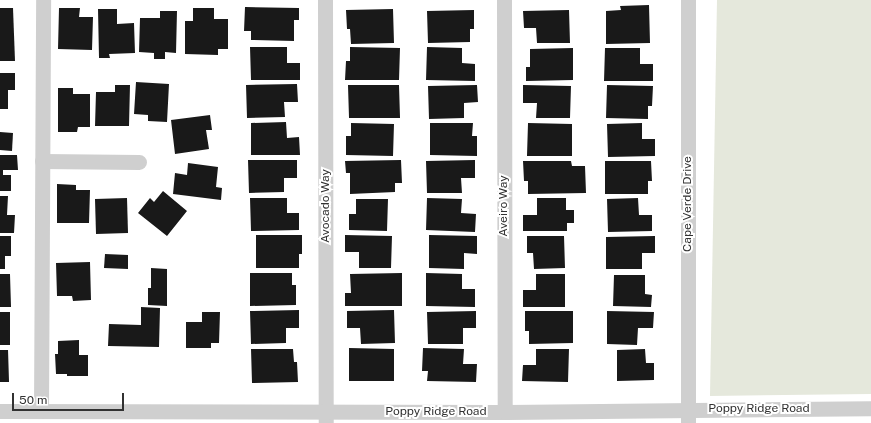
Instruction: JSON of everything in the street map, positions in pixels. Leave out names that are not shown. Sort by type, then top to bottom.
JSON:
[{"type":"street","points":[[41,411],[43,0]]},
{"type":"street","name":"Avocado Way","points":[[325,0],[326,417]]},
{"type":"street","name":"Aveiro Way","points":[[504,0],[505,412]]},
{"type":"street","name":"Cape Verde Drive","points":[[688,0],[688,416]]},
{"type":"street","points":[[42,161],[139,162]]},
{"type":"street","name":"Poppy Ridge Road","points":[[0,411],[326,417],[505,412],[688,416],[871,408]]},
{"type":"shaded area","points":[[717,0],[871,0],[871,394],[710,396]]},
{"type":"building","points":[[649,5],[650,43],[606,44],[606,11],[621,10],[620,6]]},
{"type":"building","points":[[245,7],[299,8],[299,20],[294,20],[294,41],[251,40],[251,31],[244,31]]},
{"type":"building","points":[[0,8],[13,8],[15,61],[0,61]]},
{"type":"building","points":[[59,8],[80,8],[79,17],[93,17],[92,50],[58,49]]},
{"type":"building","points":[[193,8],[214,8],[214,19],[228,19],[228,49],[218,49],[218,55],[185,54],[185,21],[193,21]]},
{"type":"building","points":[[98,9],[117,9],[117,24],[134,23],[135,53],[109,54],[110,58],[99,58]]},
{"type":"building","points":[[393,9],[394,43],[351,44],[350,29],[347,29],[346,10]]},
{"type":"building","points":[[474,10],[474,29],[470,29],[470,42],[428,43],[427,11]]},
{"type":"building","points":[[569,10],[570,43],[537,43],[536,28],[524,28],[523,11]]},
{"type":"building","points":[[160,11],[177,11],[176,53],[165,52],[165,59],[154,59],[154,53],[139,52],[140,18],[160,18]]},
{"type":"building","points":[[250,47],[287,47],[287,63],[300,63],[300,80],[251,80]]},
{"type":"building","points":[[350,47],[400,48],[399,80],[345,80],[346,61],[350,61]]},
{"type":"building","points":[[427,47],[462,48],[462,63],[475,64],[475,81],[426,80]]},
{"type":"building","points":[[573,48],[573,80],[526,81],[526,67],[530,67],[530,49]]},
{"type":"building","points":[[605,48],[640,48],[640,64],[653,64],[653,81],[604,81]]},
{"type":"building","points":[[0,73],[15,73],[15,90],[8,90],[8,109],[0,109]]},
{"type":"building","points":[[136,82],[169,84],[167,122],[148,121],[148,115],[134,114]]},
{"type":"building","points":[[297,84],[298,102],[284,102],[285,117],[247,118],[246,85]]},
{"type":"building","points":[[115,85],[130,85],[129,126],[95,126],[96,92],[115,92]]},
{"type":"building","points":[[348,85],[399,85],[400,118],[349,118]]},
{"type":"building","points":[[477,85],[478,102],[464,103],[464,118],[429,119],[428,86]]},
{"type":"building","points":[[523,85],[571,86],[570,118],[536,118],[537,103],[523,103]]},
{"type":"building","points":[[607,85],[653,86],[652,106],[648,106],[648,119],[606,118]]},
{"type":"building","points":[[58,88],[73,88],[73,94],[90,94],[90,127],[78,127],[77,132],[58,132]]},
{"type":"building","points":[[210,115],[212,130],[206,130],[209,149],[175,154],[171,120]]},
{"type":"building","points":[[286,122],[287,138],[299,137],[300,155],[251,155],[251,123]]},
{"type":"building","points":[[351,123],[394,124],[393,156],[346,155],[346,136],[351,136]]},
{"type":"building","points":[[430,123],[473,123],[472,136],[477,136],[477,156],[430,155]]},
{"type":"building","points":[[528,123],[572,124],[572,156],[527,156]]},
{"type":"building","points":[[642,123],[642,139],[655,139],[655,156],[608,157],[607,124]]},
{"type":"building","points":[[0,132],[13,133],[12,151],[0,150]]},
{"type":"building","points":[[0,155],[17,155],[18,170],[3,170],[3,175],[11,175],[11,191],[0,191]]},
{"type":"building","points":[[248,160],[297,160],[297,178],[284,178],[284,192],[249,193]]},
{"type":"building","points":[[401,160],[402,183],[395,183],[395,192],[350,194],[350,173],[346,173],[345,161]]},
{"type":"building","points":[[475,160],[475,178],[461,178],[462,193],[427,193],[426,161]]},
{"type":"building","points":[[523,161],[571,161],[572,166],[585,166],[586,193],[528,194],[528,181],[524,181]]},
{"type":"building","points":[[605,161],[651,161],[652,181],[648,181],[648,194],[605,194]]},
{"type":"building","points":[[188,163],[218,167],[216,187],[222,188],[221,200],[173,194],[175,173],[187,175]]},
{"type":"building","points":[[57,184],[76,185],[76,190],[90,190],[89,223],[57,223]]},
{"type":"building","points":[[163,191],[187,211],[167,236],[138,213],[150,198],[154,202]]},
{"type":"building","points":[[0,196],[8,196],[7,215],[15,215],[14,233],[0,233]]},
{"type":"building","points":[[127,198],[128,233],[96,234],[95,199]]},
{"type":"building","points":[[250,198],[287,198],[287,213],[299,213],[299,230],[251,231]]},
{"type":"building","points":[[427,198],[462,199],[461,213],[476,214],[475,232],[426,230]]},
{"type":"building","points":[[537,198],[566,198],[566,210],[574,210],[574,223],[567,223],[567,231],[523,231],[523,215],[537,215]]},
{"type":"building","points":[[638,198],[639,215],[652,215],[652,231],[608,232],[607,199]]},
{"type":"building","points":[[356,199],[388,199],[387,231],[349,230],[349,214],[356,214]]},
{"type":"building","points":[[256,235],[302,235],[302,254],[299,254],[299,268],[256,268]]},
{"type":"building","points":[[345,235],[392,236],[391,268],[359,268],[359,252],[345,252]]},
{"type":"building","points":[[429,235],[477,236],[477,254],[464,253],[464,269],[429,268]]},
{"type":"building","points":[[0,236],[11,236],[11,256],[5,256],[5,269],[0,269]]},
{"type":"building","points":[[527,236],[564,236],[565,268],[534,269],[533,253],[527,253]]},
{"type":"building","points":[[655,236],[655,253],[642,253],[642,269],[606,269],[606,237]]},
{"type":"building","points":[[105,254],[128,255],[128,269],[104,268]]},
{"type":"building","points":[[90,262],[91,300],[73,301],[72,296],[57,296],[56,263]]},
{"type":"building","points":[[151,268],[167,269],[167,306],[148,305],[148,288],[151,288]]},
{"type":"building","points":[[250,273],[292,273],[292,285],[296,285],[296,305],[250,306]]},
{"type":"building","points":[[402,273],[402,306],[345,306],[345,293],[351,293],[350,274]]},
{"type":"building","points":[[426,273],[462,274],[462,289],[475,289],[475,307],[426,306]]},
{"type":"building","points":[[0,274],[10,274],[11,307],[0,307]]},
{"type":"building","points":[[536,274],[565,274],[565,307],[523,307],[523,290],[536,290]]},
{"type":"building","points":[[614,275],[645,275],[645,294],[652,295],[651,307],[613,306]]},
{"type":"building","points":[[141,307],[160,308],[159,347],[108,346],[109,324],[141,325]]},
{"type":"building","points":[[299,310],[299,328],[286,328],[286,343],[251,344],[250,311]]},
{"type":"building","points":[[394,310],[395,343],[361,344],[360,328],[347,328],[347,311]]},
{"type":"building","points":[[476,311],[476,328],[463,328],[463,344],[428,344],[427,312]]},
{"type":"building","points":[[525,311],[573,311],[573,343],[529,344],[529,331],[525,331]]},
{"type":"building","points":[[607,311],[654,312],[653,328],[638,328],[637,345],[607,344]]},
{"type":"building","points":[[0,312],[10,312],[10,345],[0,345]]},
{"type":"building","points":[[202,312],[220,312],[219,343],[211,343],[211,348],[186,348],[186,322],[202,322]]},
{"type":"building","points":[[79,340],[79,355],[88,355],[88,376],[67,376],[67,374],[56,374],[55,354],[58,354],[58,341]]},
{"type":"building","points":[[349,348],[394,349],[394,381],[349,381]]},
{"type":"building","points":[[423,348],[464,349],[463,364],[477,364],[476,382],[427,381],[428,371],[422,371]]},
{"type":"building","points":[[251,349],[293,349],[294,362],[297,362],[298,382],[252,383]]},
{"type":"building","points":[[536,349],[569,349],[568,382],[522,381],[523,365],[536,365]]},
{"type":"building","points":[[645,349],[646,363],[654,363],[654,380],[617,381],[617,350]]},
{"type":"building","points":[[0,350],[8,350],[9,382],[0,382]]}]
